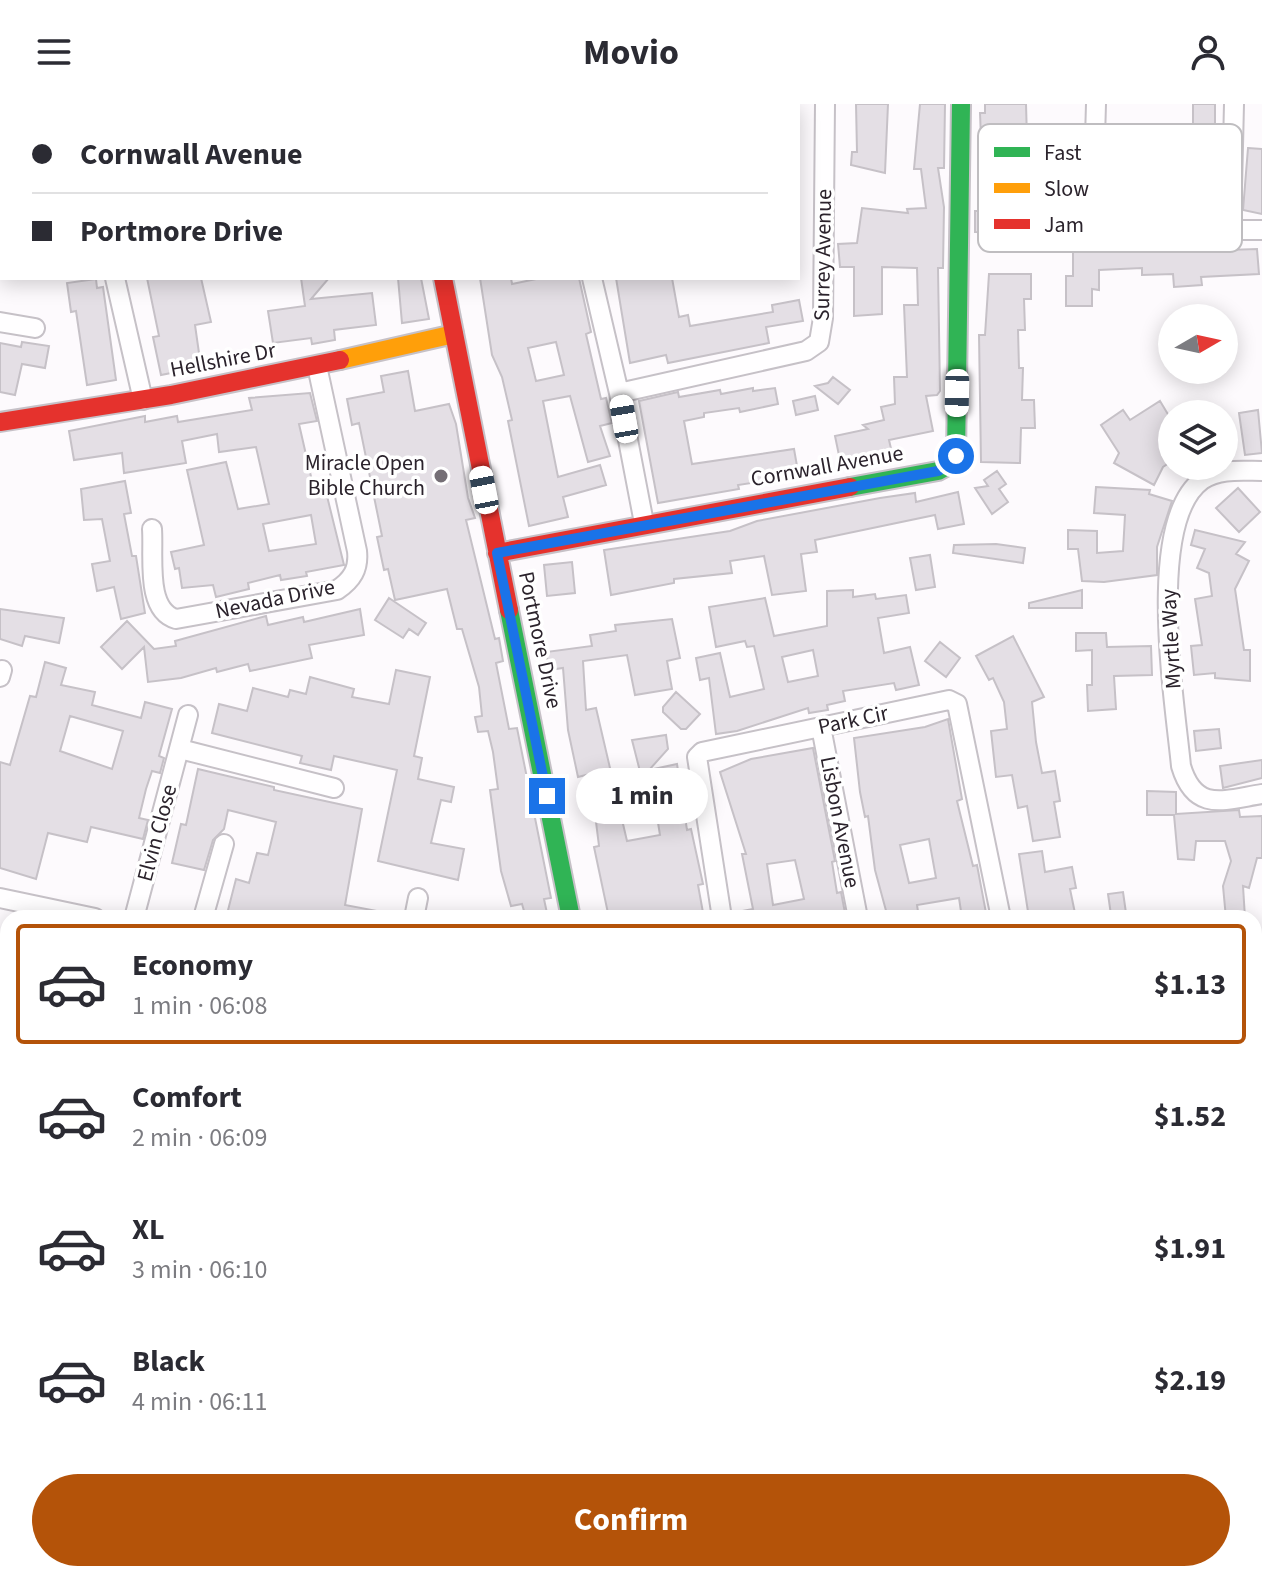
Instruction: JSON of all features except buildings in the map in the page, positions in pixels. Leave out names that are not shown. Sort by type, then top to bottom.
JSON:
[{"type":"street","name":"Surrey Avenue","points":[[619,393],[799,353],[819,342],[823,318],[825,104]]},
{"type":"street","name":"Cornwall Avenue","points":[[497,553],[644,523],[938,471],[951,464],[956,456],[961,104]]},
{"type":"street","points":[[1095,124],[1096,104]]},
{"type":"street","points":[[1234,104],[1234,124]]},
{"type":"street","points":[[115,280],[143,400]]},
{"type":"street","name":"Portmore Drive","points":[[443,280],[569,910]]},
{"type":"street","points":[[592,280],[619,393],[644,523]]},
{"type":"street","points":[[0,322],[35,328]]},
{"type":"street","name":"Hellshire Dr","points":[[0,422],[143,400],[317,366],[454,334]]},
{"type":"street","name":"Nevada Drive","points":[[152,529],[157,603],[167,616],[176,619],[337,590],[348,583],[358,561],[357,551],[317,366]]},
{"type":"street","name":"Myrtle Way","points":[[1262,471],[1222,472],[1203,479],[1191,492],[1182,510],[1175,538],[1166,598],[1181,766],[1186,784],[1198,796],[1214,801],[1262,794]]},
{"type":"street","name":"Park Cir","points":[[721,910],[697,757],[702,752],[949,700],[957,704],[999,910]]},
{"type":"street","name":"Elvin Close","points":[[136,910],[188,715]]},
{"type":"street","name":"Lisbon Avenue","points":[[821,727],[856,910]]},
{"type":"street","points":[[180,749],[334,788]]},
{"type":"street","points":[[205,910],[224,844]]},
{"type":"street","points":[[0,898],[57,910]]},
{"type":"street","points":[[416,910],[418,898]]},
{"type":"traffic: fast","points":[[850,487],[938,471],[951,464],[956,456],[961,104]]},
{"type":"traffic: fast","points":[[509,610],[569,910]]},
{"type":"traffic: slow","points":[[340,360],[454,334]]},
{"type":"traffic: jam","points":[[443,280],[509,610]]},
{"type":"traffic: jam","points":[[0,422],[171,395],[340,360]]},
{"type":"traffic: jam","points":[[497,553],[850,487]]},
{"type":"place","name":"Miracle Open Bible Church","points":[[441,476]]},
{"type":"route","points":[[547,796],[497,553],[644,523],[938,471],[946,469],[956,456]]}]
